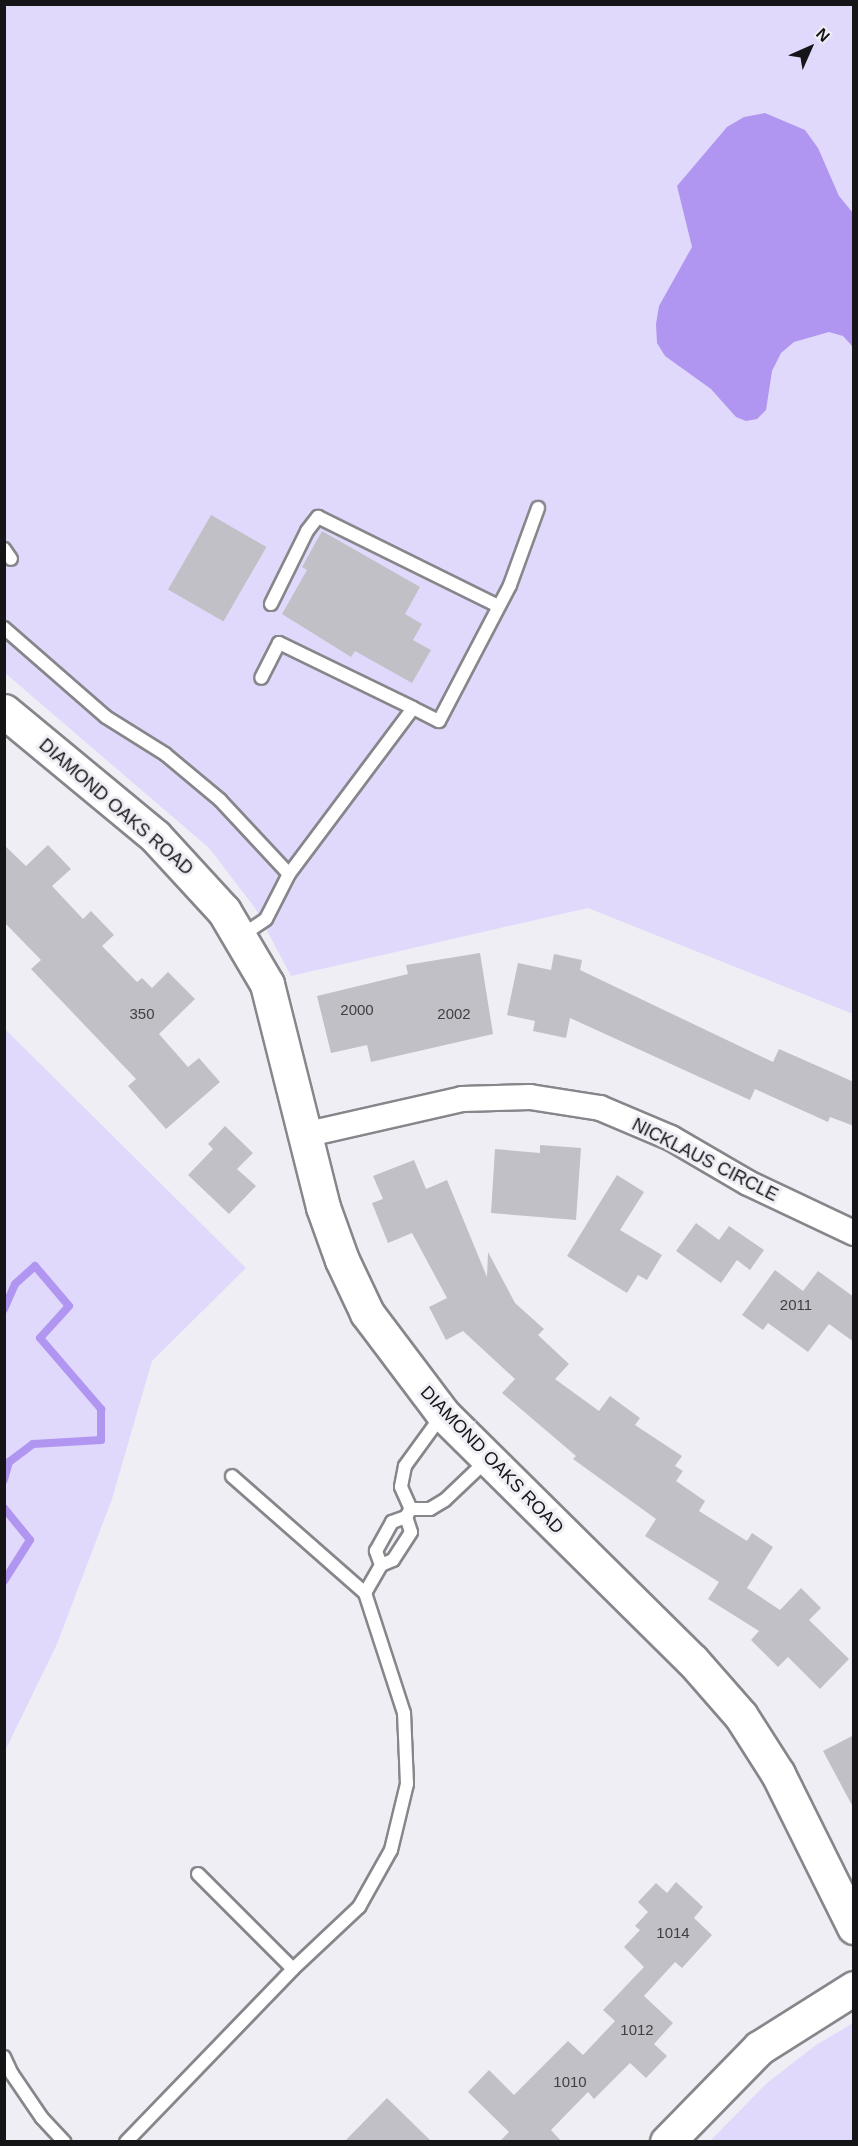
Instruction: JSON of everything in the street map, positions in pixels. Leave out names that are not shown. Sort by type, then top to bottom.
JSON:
[{"type":"street","name":"DIAMOND OAKS ROAD","points":[[4,711],[183,862],[241,936],[274,1006],[304,1135],[342,1260],[367,1313],[443,1414],[692,1660],[741,1716],[778,1774],[854,1927]]},
{"type":"street","name":"NICKLAUS CIRCLE","points":[[304,1135],[462,1099],[530,1097],[600,1108],[671,1138],[748,1183],[854,1233]]},
{"type":"street","points":[[667,2142],[759,2048],[854,1988]]},
{"type":"lane","points":[[261,678],[279,643],[438,721],[496,604],[510,585],[538,508]]},
{"type":"lane","points":[[271,604],[307,531],[318,517],[496,604]]},
{"type":"lane","points":[[4,628],[106,717],[165,754],[220,800],[289,874]]},
{"type":"lane","points":[[241,936],[266,919],[289,874],[413,708]]},
{"type":"lane","points":[[365,1593],[381,1565],[393,1560],[411,1532],[400,1487],[405,1466],[443,1414]]},
{"type":"lane","points":[[381,1565],[376,1551],[392,1522],[408,1513],[430,1509],[445,1500],[488,1459]]},
{"type":"lane","points":[[126,2142],[293,1969],[360,1907],[390,1850],[407,1785],[404,1713],[365,1593],[232,1476]]},
{"type":"lane","points":[[198,1874],[293,1969]]},
{"type":"lane","points":[[4,2057],[42,2118],[64,2142]]},
{"type":"shaded area","points":[[5,5],[853,5],[853,1014],[588,908],[291,976],[255,908],[209,848],[5,673]]},
{"type":"shaded area","points":[[765,113],[805,130],[818,148],[839,196],[853,213],[853,347],[843,336],[829,332],[794,342],[781,353],[772,371],[766,410],[757,419],[746,421],[736,417],[711,389],[665,356],[657,343],[656,324],[659,306],[692,247],[677,186],[727,127],[744,117]]},
{"type":"shaded area","points":[[5,1029],[246,1268],[152,1361],[112,1499],[57,1644],[5,1751]]},
{"type":"shaded area","points":[[853,2023],[853,2141],[710,2141],[767,2083],[816,2045]]},
{"type":"building","points":[[211,515],[266,547],[223,621],[168,589]]},
{"type":"building","points":[[322,531],[420,587],[405,614],[422,624],[413,640],[431,650],[412,683],[355,651],[351,657],[282,614],[307,570],[302,567]]},
{"type":"building","points":[[4,845],[26,866],[48,845],[71,869],[52,886],[83,919],[91,911],[114,935],[102,946],[137,982],[142,978],[152,988],[168,972],[195,999],[159,1034],[188,1067],[199,1058],[220,1082],[166,1129],[128,1086],[136,1079],[31,969],[41,960],[4,922]]},
{"type":"building","points":[[480,953],[493,1034],[371,1062],[367,1045],[331,1053],[317,996],[408,974],[406,965]]},
{"type":"building","points":[[554,954],[582,960],[580,970],[773,1062],[779,1049],[854,1082],[854,1126],[830,1117],[828,1122],[755,1089],[750,1100],[570,1018],[566,1038],[533,1031],[535,1021],[507,1015],[518,963],[551,970]]},
{"type":"building","points":[[225,1126],[253,1153],[237,1169],[256,1186],[229,1214],[188,1175],[213,1149],[208,1144]]},
{"type":"building","points":[[540,1145],[581,1148],[576,1220],[491,1213],[495,1149],[540,1153]]},
{"type":"building","points":[[414,1160],[426,1189],[447,1180],[487,1277],[488,1252],[515,1303],[544,1329],[538,1335],[569,1364],[555,1379],[599,1411],[610,1396],[640,1418],[635,1425],[682,1456],[675,1466],[683,1471],[676,1481],[705,1501],[699,1511],[747,1541],[752,1533],[773,1547],[747,1588],[780,1610],[801,1588],[821,1608],[809,1620],[849,1659],[820,1689],[788,1657],[778,1667],[751,1640],[759,1631],[708,1599],[719,1582],[645,1536],[656,1519],[573,1459],[576,1456],[502,1393],[515,1379],[463,1331],[446,1340],[429,1307],[447,1298],[412,1233],[388,1243],[372,1203],[383,1199],[373,1176]]},
{"type":"building","points":[[617,1175],[644,1192],[620,1230],[662,1255],[647,1280],[638,1275],[627,1293],[567,1256]]},
{"type":"building","points":[[696,1223],[719,1240],[729,1226],[764,1250],[750,1270],[737,1260],[721,1283],[676,1251]]},
{"type":"building","points":[[775,1270],[803,1291],[818,1271],[854,1297],[854,1342],[829,1324],[808,1352],[768,1323],[763,1330],[742,1315]]},
{"type":"building","points":[[854,1735],[854,1809],[823,1751]]},
{"type":"building","points":[[676,1882],[703,1907],[694,1918],[712,1935],[682,1968],[675,1962],[644,1996],[673,2023],[654,2044],[667,2056],[646,2078],[630,2063],[594,2099],[588,2092],[551,2130],[562,2142],[499,2142],[509,2132],[468,2092],[489,2070],[514,2095],[568,2041],[583,2055],[615,2021],[603,2010],[644,1967],[624,1947],[640,1930],[635,1926],[648,1912],[638,1902],[656,1883],[667,1893]]},
{"type":"building","points":[[387,2098],[432,2142],[344,2142]]},
{"type":"waterway","points":[[4,1309],[15,1284],[35,1266],[69,1306],[40,1338],[101,1409],[101,1440],[33,1444],[9,1462],[4,1480]]},
{"type":"waterway","points":[[4,1508],[30,1540],[4,1581]]}]
